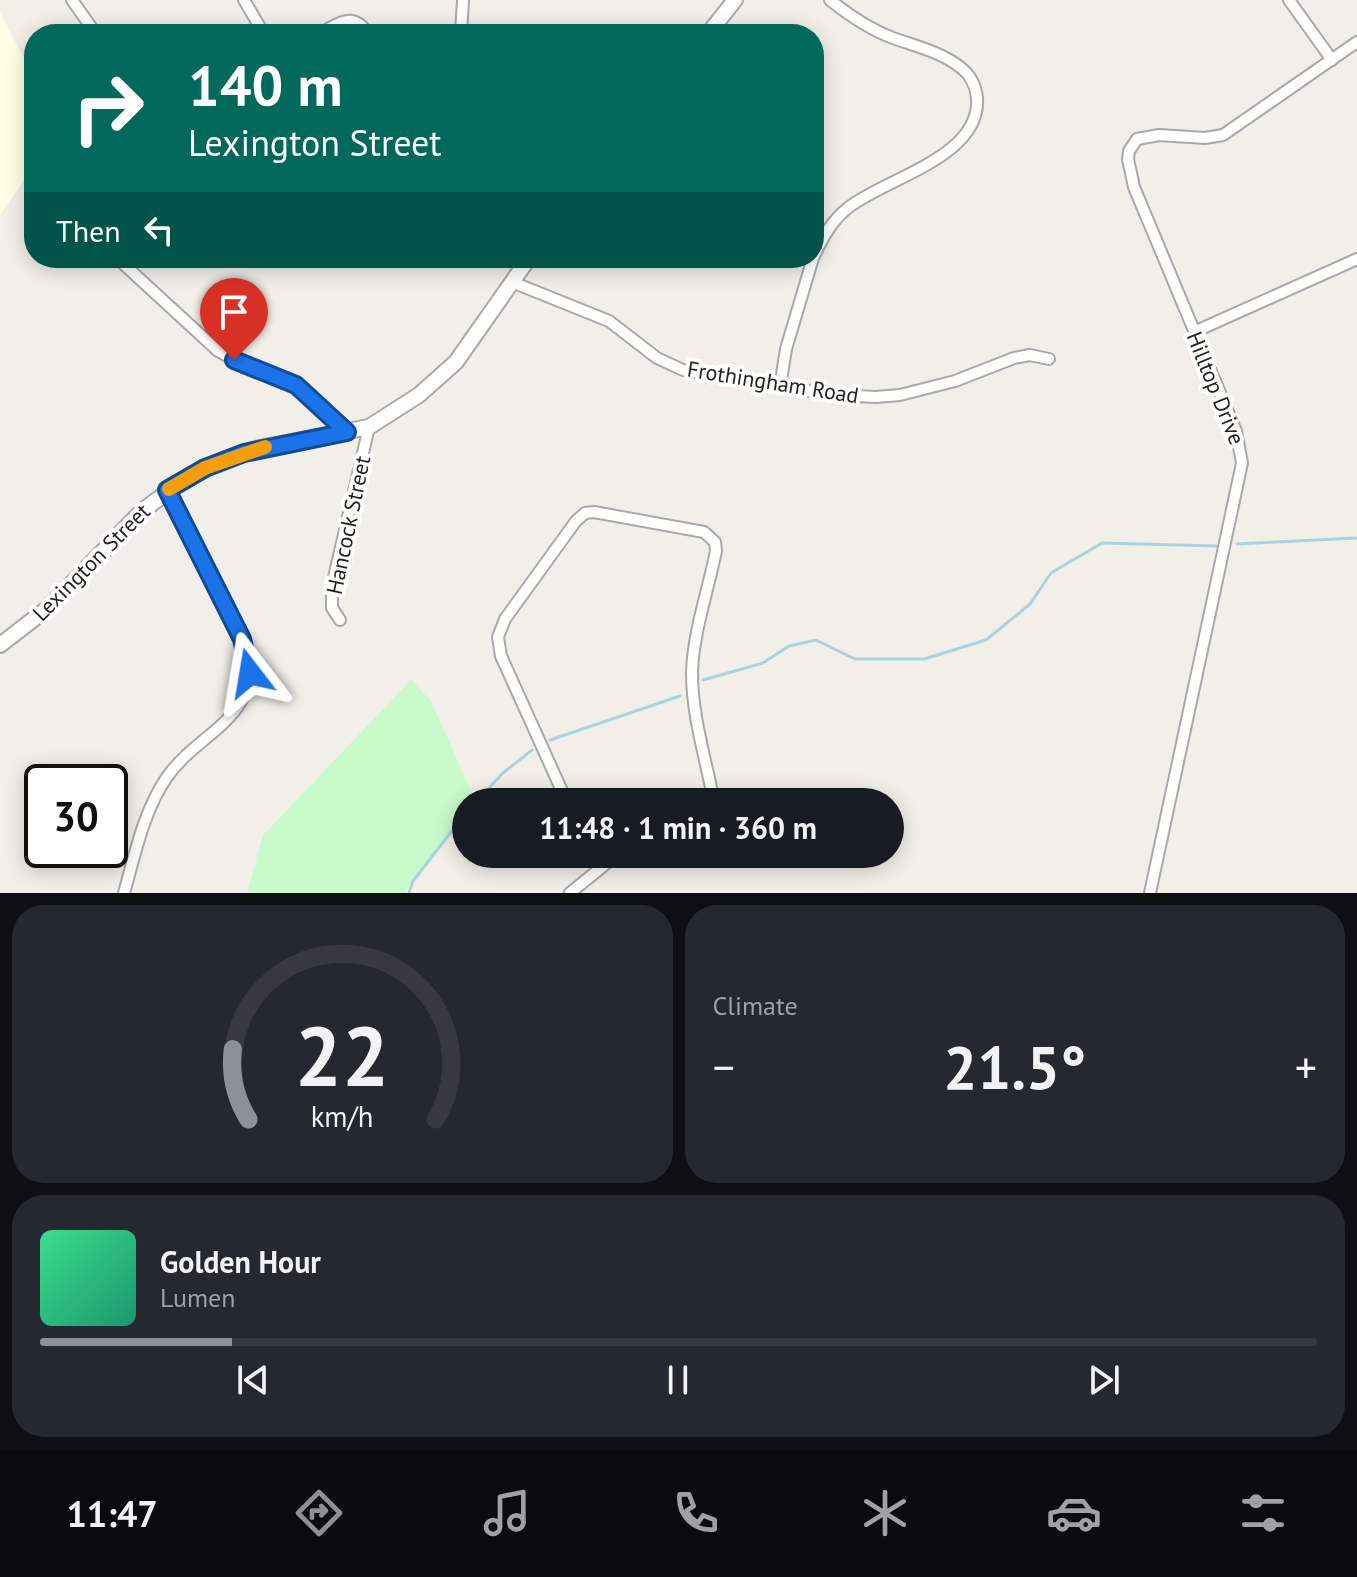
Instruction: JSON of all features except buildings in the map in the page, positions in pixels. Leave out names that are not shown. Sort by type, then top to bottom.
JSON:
[{"type":"street","points":[[72,0],[89,24]]},
{"type":"street","points":[[244,0],[258,24]]},
{"type":"street","points":[[462,24],[463,0]]},
{"type":"street","points":[[716,24],[735,0]]},
{"type":"street","points":[[824,236],[829,226],[864,196],[960,143],[970,131],[978,103],[977,90],[962,68],[934,53],[868,27],[830,0]]},
{"type":"street","points":[[1289,0],[1332,60]]},
{"type":"street","points":[[335,24],[347,20],[360,24]]},
{"type":"street","name":"Hilltop Drive","points":[[1150,893],[1242,463],[1236,431],[1134,187],[1128,159],[1132,143],[1143,136],[1190,139],[1223,135],[1357,42]]},
{"type":"street","points":[[1194,332],[1357,259]]},
{"type":"street","points":[[128,268],[218,351],[296,385],[347,432]]},
{"type":"street","name":"Lexington Street","points":[[0,645],[48,608],[128,524],[167,490],[205,468],[244,453],[369,427],[404,406],[448,370],[466,349],[522,268]]},
{"type":"street","points":[[780,387],[786,349],[811,268]]},
{"type":"street","name":"Frothingham Road","points":[[512,282],[609,321],[668,364],[683,370],[780,387],[854,397],[888,396],[928,389],[1014,358],[1030,355],[1049,359]]},
{"type":"street","name":"Hancock Street","points":[[340,620],[332,608],[332,586],[369,427]]},
{"type":"street","points":[[124,893],[143,827],[168,776],[230,717],[243,702],[249,687],[246,647],[167,490]]},
{"type":"street","points":[[561,788],[501,656],[498,637],[505,619],[574,522],[585,513],[594,512],[704,532],[715,542],[716,551],[692,671],[711,788]]},
{"type":"street","points":[[570,893],[599,868]]},
{"type":"shaded area","points":[[0,13],[24,58],[24,180],[0,215]]},
{"type":"green space","points":[[411,680],[431,701],[470,788],[452,788],[452,831],[405,893],[247,893],[263,835]]},
{"type":"waterway","points":[[1237,544],[1357,538]]},
{"type":"waterway","points":[[703,680],[763,663],[789,646],[816,640],[855,659],[924,659],[986,640],[1030,604],[1051,573],[1102,543],[1216,546]]},
{"type":"waterway","points":[[550,740],[680,696]]},
{"type":"waterway","points":[[489,788],[532,750]]},
{"type":"waterway","points":[[409,893],[413,881],[452,831]]},
{"type":"slow traffic","points":[[169,489],[205,468],[265,447]]},
{"type":"route","points":[[234,360],[296,385],[347,432],[244,453],[205,468],[167,490],[246,647],[250,673]]}]
